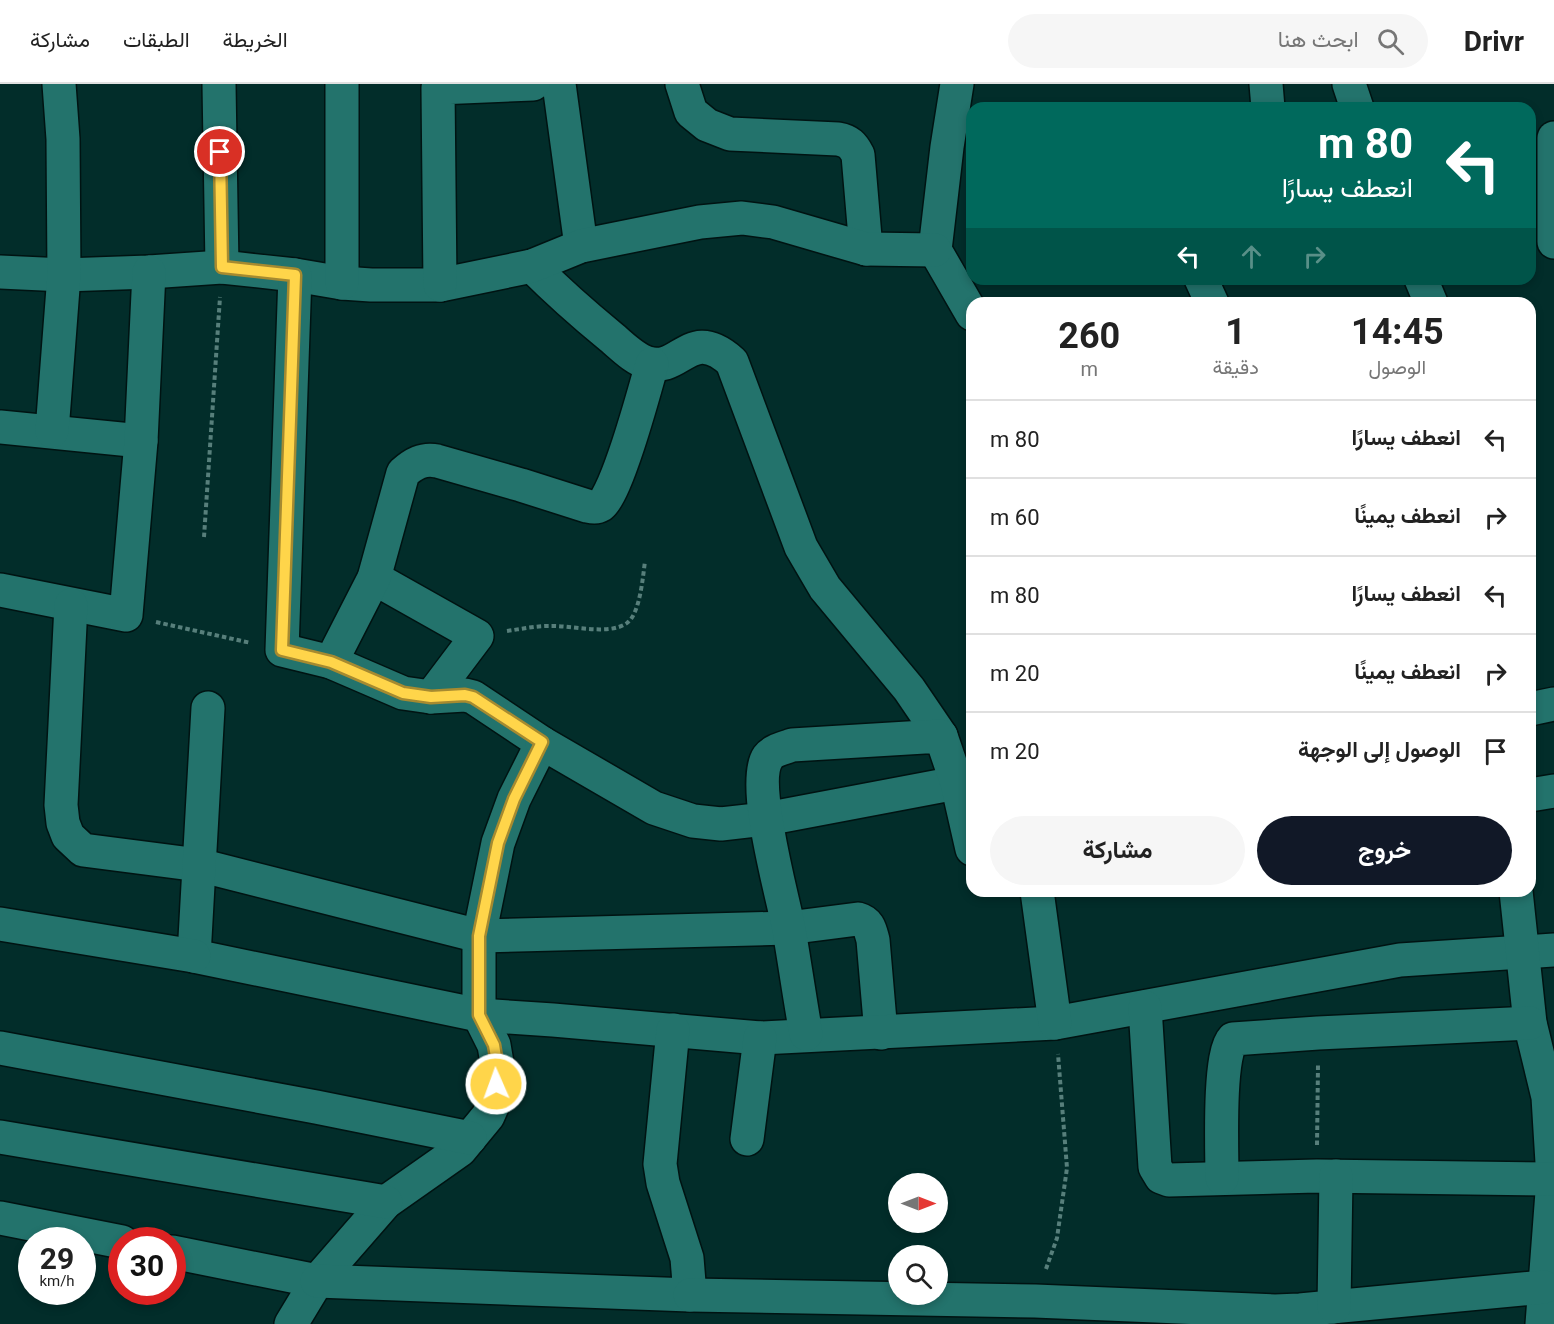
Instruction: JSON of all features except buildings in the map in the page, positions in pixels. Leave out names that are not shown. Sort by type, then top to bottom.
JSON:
[{"type":"street","points":[[52,431],[64,275],[63,139],[59,84]]},
{"type":"street","points":[[219,84],[222,267]]},
{"type":"street","points":[[342,84],[342,283]]},
{"type":"street","points":[[440,285],[438,88],[533,84]]},
{"type":"street","points":[[559,84],[580,246]]},
{"type":"street","points":[[682,84],[691,112],[707,125],[730,134],[846,140],[854,147],[858,155],[866,249]]},
{"type":"street","points":[[957,84],[959,147],[935,249],[966,303]]},
{"type":"street","points":[[1266,84],[1268,102]]},
{"type":"street","points":[[1349,84],[1356,102]]},
{"type":"street","points":[[1554,138],[1554,242]]},
{"type":"street","points":[[0,272],[64,275],[222,267],[342,283],[440,285],[532,266],[580,246],[700,222],[742,218],[773,222],[866,249],[935,249]]},
{"type":"street","points":[[532,266],[570,303],[632,354],[652,364],[664,363],[694,348],[703,347],[721,352],[732,362],[801,547],[825,588],[909,689],[941,736],[964,782],[966,799]]},
{"type":"street","points":[[0,590],[126,615],[141,441],[149,272]]},
{"type":"street","points":[[295,275],[282,650],[331,662],[403,693],[431,697],[465,695],[473,697],[542,742],[654,808],[693,821],[721,824],[766,819],[964,782]]},
{"type":"street","points":[[331,662],[374,578],[403,473],[419,462],[437,461],[596,507],[602,504],[615,482],[652,364]]},
{"type":"street","points":[[0,427],[141,441]]},
{"type":"street","points":[[374,578],[477,636],[431,697]]},
{"type":"street","points":[[71,605],[61,805],[63,823],[68,836],[83,850],[199,865],[479,936],[788,928],[858,919],[869,926],[873,940],[881,1033]]},
{"type":"street","points":[[1536,708],[1554,704]]},
{"type":"street","points":[[194,956],[208,708]]},
{"type":"street","points":[[806,1034],[766,819],[764,771],[768,757],[779,749],[792,745],[941,736]]},
{"type":"street","points":[[291,1324],[317,1281],[386,1202],[460,1150],[488,1116],[495,1100],[498,1069],[494,1045],[479,1015],[479,936],[498,843],[514,799],[542,742]]},
{"type":"street","points":[[1536,794],[1554,791]]},
{"type":"street","points":[[1038,897],[1055,1023]]},
{"type":"street","points":[[1517,897],[1530,1023],[1551,1097],[1553,1169],[1542,1324]]},
{"type":"street","points":[[0,924],[194,956],[479,1015],[760,1038],[1055,1023],[1400,960],[1554,950]]},
{"type":"street","points":[[1145,1007],[1155,1167],[1161,1177],[1169,1180],[1553,1169]]},
{"type":"street","points":[[1222,1178],[1224,1069],[1227,1048],[1233,1039],[1530,1023]]},
{"type":"street","points":[[673,1030],[660,1164],[666,1193],[687,1258],[690,1295]]},
{"type":"street","points":[[747,1139],[760,1038]]},
{"type":"street","points":[[0,1048],[470,1138]]},
{"type":"street","points":[[0,1137],[386,1202]]},
{"type":"street","points":[[1327,1176],[1334,1307]]},
{"type":"street","points":[[0,1218],[108,1239]]},
{"type":"street","points":[[186,1255],[317,1281],[690,1295],[1036,1312],[1275,1311],[1544,1287]]},
{"type":"path","points":[[204,537],[222,267]]},
{"type":"path","points":[[477,636],[548,626],[601,629],[617,627],[629,622],[635,611],[645,561]]},
{"type":"path","points":[[126,615],[282,650]]},
{"type":"path","points":[[1036,1312],[1057,1238],[1066,1168],[1062,1088],[1055,1023]]},
{"type":"path","points":[[1318,1033],[1327,1176]]},
{"type":"route","points":[[220,152],[222,267],[295,275],[282,650],[331,662],[403,693],[431,697],[465,695],[473,697],[542,742],[514,799],[498,843],[479,936],[479,1015],[494,1045],[498,1069],[496,1084]]}]
